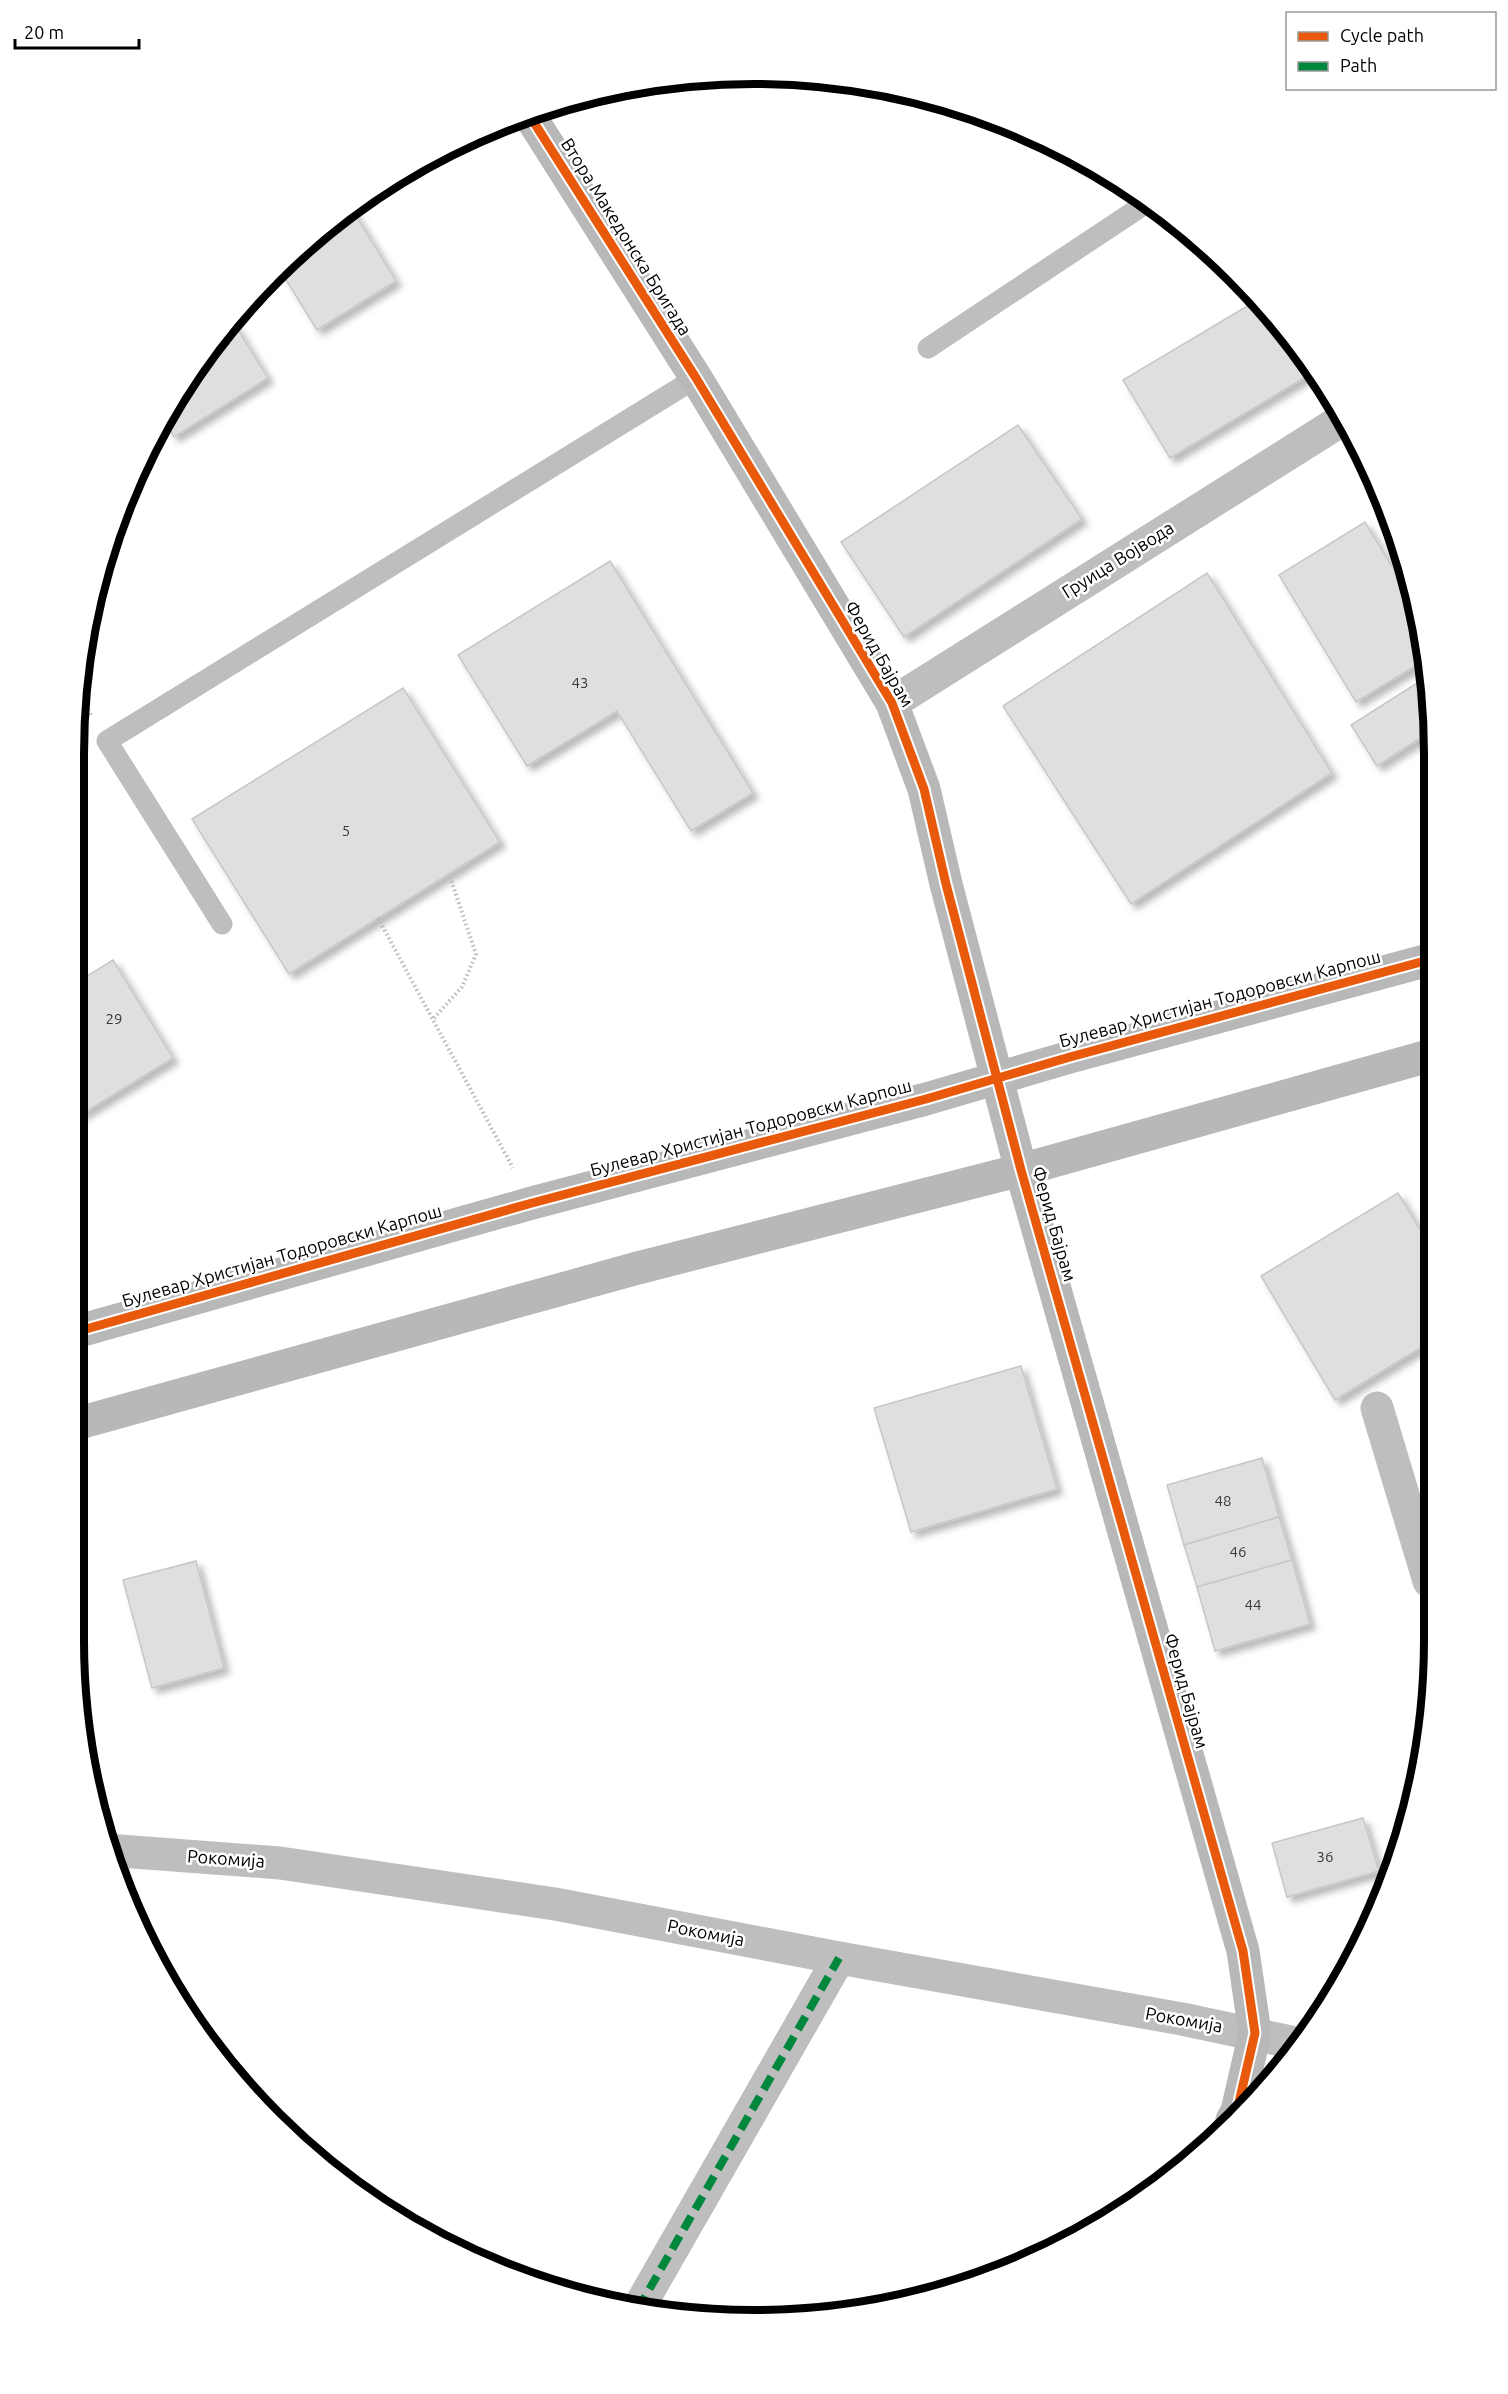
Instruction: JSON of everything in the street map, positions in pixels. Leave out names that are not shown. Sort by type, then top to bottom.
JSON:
[{"type":"street","name":"Втора Македонска Бригада","points":[[534,122],[696,378]]},
{"type":"street","name":"Ферид Бајрам","points":[[696,378],[892,703],[924,789],[946,884],[1021,1170],[1243,1951],[1255,2033],[1239,2102]]},
{"type":"street","name":"Груица Војвода","points":[[892,703],[1336,423]]},
{"type":"street","name":"Булевар Христијан Тодоровски Карпош","points":[[84,1330],[531,1203],[997,1079],[1424,960]]},
{"type":"street","points":[[84,1422],[634,1269],[1021,1170],[1424,1056]]},
{"type":"street","points":[[1377,1408],[1424,1564]]},
{"type":"street","name":"Рокомија","points":[[119,1851],[303,1866],[555,1904],[1255,2033],[1290,2042]]},
{"type":"street","points":[[643,2300],[839,1958]]},
{"type":"lane","points":[[928,348],[1140,207]]},
{"type":"lane","points":[[222,924],[107,741],[696,378]]},
{"type":"path","points":[[434,1018],[462,987],[476,954],[449,874]]},
{"type":"path","points":[[378,918],[434,1018],[531,1203]]},
{"type":"building","points":[[356,215],[396,281],[317,330],[284,276],[312,250]]},
{"type":"building","points":[[1251,304],[1286,346],[1307,376],[1170,458],[1123,380]]},
{"type":"building","points":[[237,328],[268,378],[174,437],[169,428],[174,419],[197,382]]},
{"type":"building","points":[[1018,425],[1082,519],[904,637],[841,542]]},
{"type":"building","points":[[1365,522],[1401,581],[1418,665],[1356,702],[1279,575]]},
{"type":"building","points":[[610,561],[753,793],[691,831],[617,711],[527,766],[458,655]]},
{"type":"building","points":[[1207,573],[1332,773],[1131,904],[1003,706]]},
{"type":"building","points":[[1420,681],[1424,736],[1377,766],[1351,725]]},
{"type":"building","points":[[403,688],[500,842],[289,974],[192,819]]},
{"type":"building","points":[[113,960],[173,1058],[84,1113],[84,978]]},
{"type":"building","points":[[1398,1193],[1424,1236],[1424,1346],[1335,1400],[1261,1276]]},
{"type":"building","points":[[1021,1366],[1057,1489],[911,1532],[874,1408]]},
{"type":"building","points":[[1262,1458],[1279,1517],[1184,1545],[1167,1485]]},
{"type":"building","points":[[1279,1517],[1292,1560],[1197,1587],[1184,1545]]},
{"type":"building","points":[[1292,1560],[1310,1624],[1215,1651],[1197,1587]]},
{"type":"building","points":[[196,1561],[224,1668],[152,1688],[123,1580]]},
{"type":"building","points":[[1363,1818],[1379,1871],[1287,1897],[1272,1843]]},
{"type":"marked path","points":[[643,2300],[839,1958]]},
{"type":"cycle path","points":[[534,122],[696,378],[892,703],[924,789],[946,884],[1021,1170],[1243,1951],[1255,2033],[1239,2102]]},
{"type":"cycle path","points":[[84,1330],[532,1203],[926,1099],[1070,1057],[1424,961]]}]
